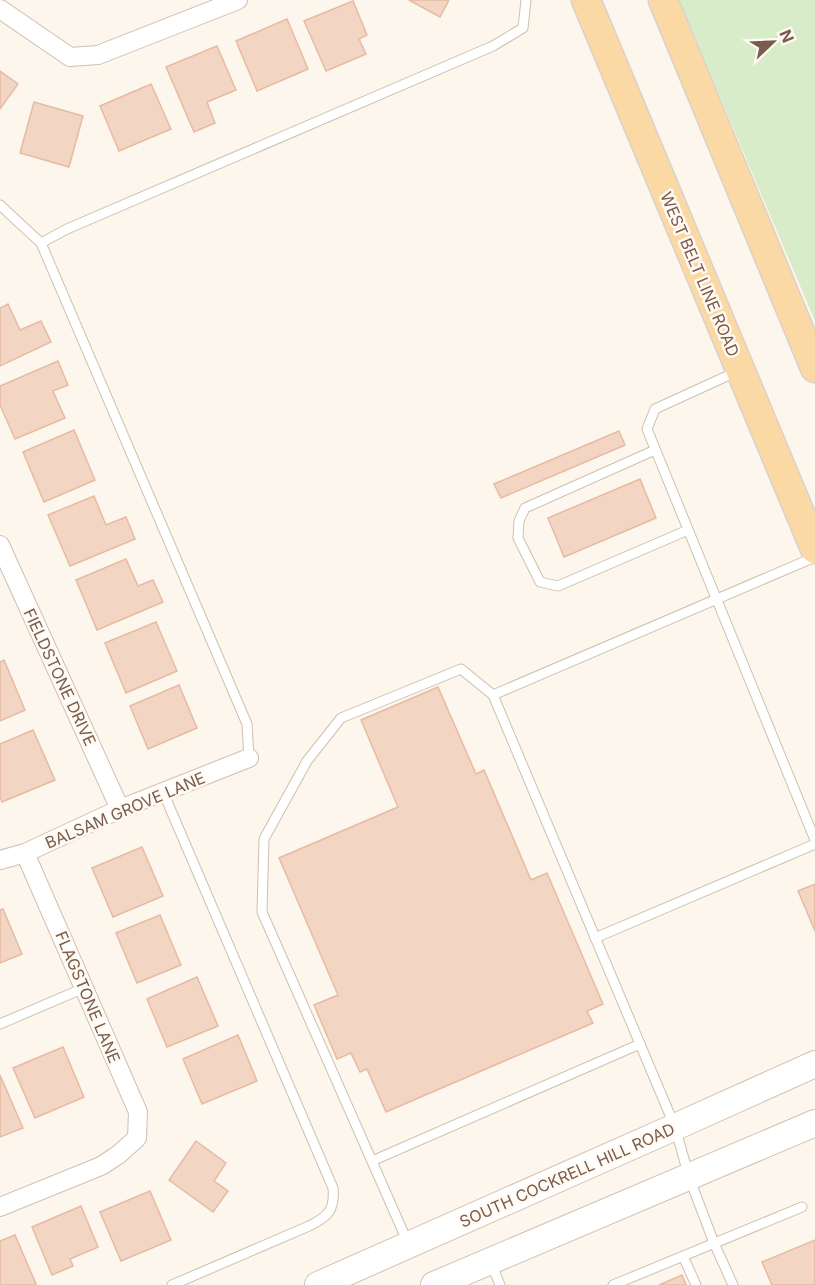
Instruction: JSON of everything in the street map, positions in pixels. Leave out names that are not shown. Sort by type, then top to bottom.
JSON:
[{"type":"main road","name":"WEST BELT LINE ROAD","points":[[586,0],[815,549]]},
{"type":"main road","points":[[663,0],[815,368]]},
{"type":"main road","name":"SOUTH COCKRELL HILL ROAD","points":[[318,1285],[815,1064]]},
{"type":"main road","points":[[434,1285],[815,1123]]},
{"type":"street","points":[[0,9],[70,57],[98,55],[238,0]]},
{"type":"street","name":"FIELDSTONE DRIVE","points":[[0,545],[120,808]]},
{"type":"street","name":"BALSAM GROVE LANE","points":[[0,860],[25,853],[120,808],[249,758]]},
{"type":"street","name":"FLAGSTONE LANE","points":[[0,1207],[101,1166],[137,1138],[138,1112],[25,853]]},
{"type":"lane","points":[[41,243],[67,229],[493,46],[523,28],[526,0]]},
{"type":"lane","points":[[0,205],[41,243],[247,724],[249,758]]},
{"type":"lane","points":[[596,938],[815,842],[647,429],[655,409],[740,370]]},
{"type":"lane","points":[[655,450],[525,508],[519,521],[518,538],[540,582],[558,586],[688,530]]},
{"type":"lane","points":[[493,696],[815,557]]},
{"type":"lane","points":[[409,1245],[262,912],[264,839],[307,760],[341,718],[461,669],[493,696],[675,1127],[689,1177],[733,1285]]},
{"type":"lane","points":[[164,792],[333,1188],[334,1199],[324,1219],[172,1285]]},
{"type":"lane","points":[[0,1024],[84,988]]},
{"type":"lane","points":[[372,1161],[640,1044]]},
{"type":"lane","points":[[614,1285],[802,1207]]},
{"type":"lane","points":[[683,1256],[696,1285]]},
{"type":"lane","points":[[490,1261],[500,1285]]},
{"type":"green space","points":[[679,0],[815,0],[815,321]]},
{"type":"building","points":[[409,0],[449,0],[440,17]]},
{"type":"building","points":[[353,1],[367,35],[359,39],[366,54],[326,71],[304,21]]},
{"type":"building","points":[[287,19],[308,69],[257,91],[236,41]]},
{"type":"building","points":[[217,46],[236,90],[207,102],[215,123],[194,132],[166,67]]},
{"type":"building","points":[[0,71],[18,84],[0,109]]},
{"type":"building","points":[[151,84],[171,129],[119,151],[100,106]]},
{"type":"building","points":[[34,102],[83,116],[69,167],[20,153]]},
{"type":"building","points":[[8,304],[20,330],[41,321],[51,342],[0,366],[0,308]]},
{"type":"building","points":[[58,361],[68,385],[53,391],[65,418],[15,439],[0,405],[0,386]]},
{"type":"building","points":[[74,430],[95,480],[44,502],[23,452]]},
{"type":"building","points":[[619,431],[625,445],[501,498],[494,484]]},
{"type":"building","points":[[640,479],[656,518],[564,557],[548,518]]},
{"type":"building","points":[[94,496],[106,525],[126,517],[135,539],[70,566],[48,515]]},
{"type":"building","points":[[126,559],[138,586],[153,580],[163,602],[97,630],[76,580]]},
{"type":"building","points":[[156,622],[177,671],[126,693],[105,643]]},
{"type":"building","points":[[4,660],[25,710],[0,721],[0,662]]},
{"type":"building","points":[[179,685],[197,728],[148,749],[130,706]]},
{"type":"building","points":[[438,687],[476,774],[484,770],[531,880],[547,873],[603,1004],[587,1011],[593,1023],[386,1112],[367,1069],[360,1072],[351,1053],[337,1059],[314,1005],[338,995],[279,858],[398,807],[361,720]]},
{"type":"building","points":[[33,730],[55,780],[2,802],[0,797],[0,744]]},
{"type":"building","points":[[142,847],[163,896],[113,917],[92,868]]},
{"type":"building","points":[[815,884],[815,931],[798,891]]},
{"type":"building","points":[[3,909],[22,954],[0,963],[0,910]]},
{"type":"building","points":[[160,915],[181,965],[137,983],[116,933]]},
{"type":"building","points":[[197,977],[218,1026],[167,1047],[147,999]]},
{"type":"building","points":[[238,1035],[257,1081],[202,1104],[183,1059]]},
{"type":"building","points":[[63,1047],[84,1097],[35,1118],[13,1068]]},
{"type":"building","points":[[0,1075],[23,1128],[0,1137]]},
{"type":"building","points":[[196,1141],[226,1163],[214,1181],[228,1191],[213,1212],[169,1180]]},
{"type":"building","points":[[150,1191],[171,1240],[121,1261],[100,1212]]},
{"type":"building","points":[[81,1206],[98,1247],[70,1259],[73,1266],[52,1275],[32,1227]]},
{"type":"building","points":[[15,1235],[36,1284],[34,1285],[0,1285],[0,1241]]},
{"type":"building","points":[[815,1240],[815,1285],[772,1285],[762,1262]]},
{"type":"building","points":[[682,1275],[686,1285],[659,1285]]}]
